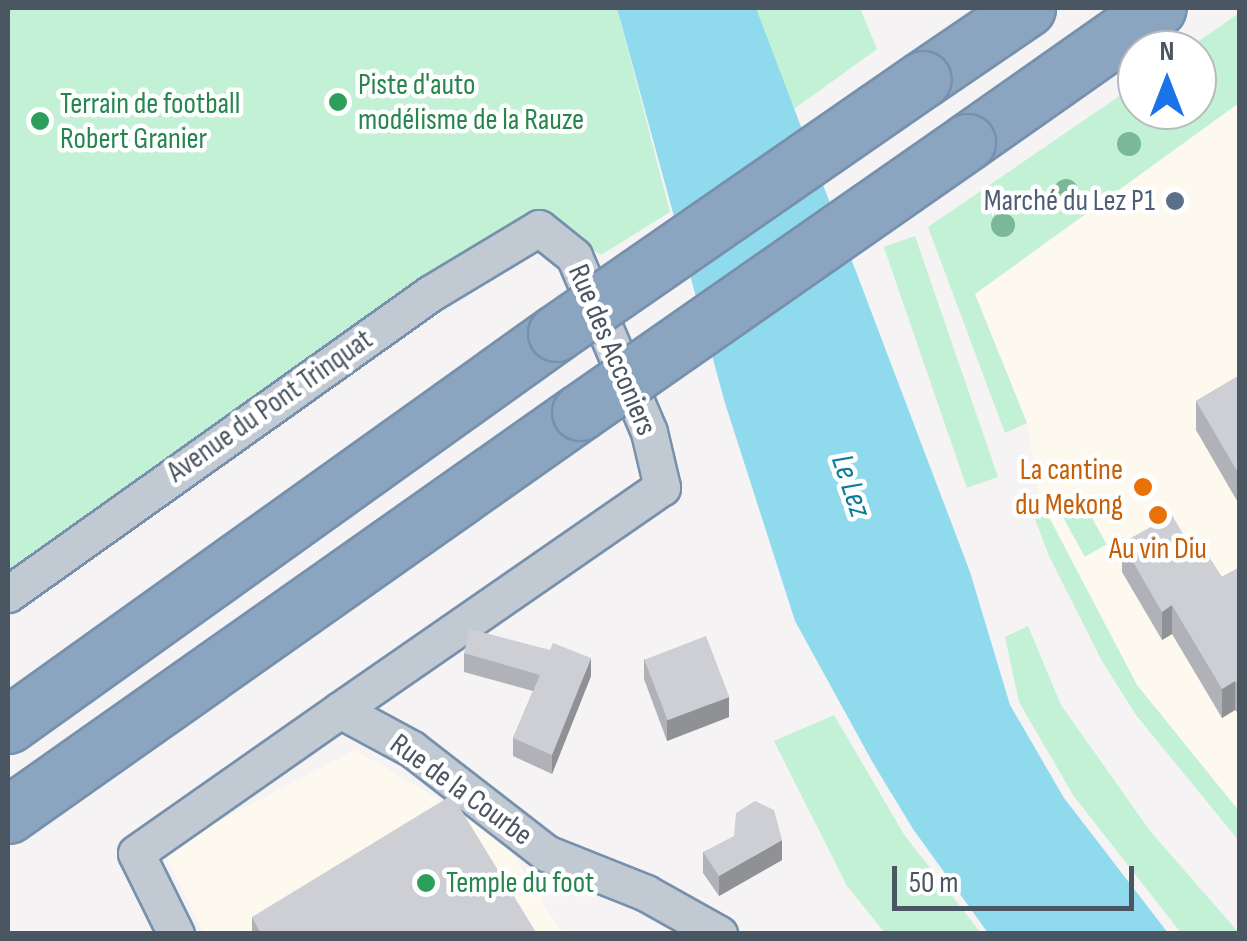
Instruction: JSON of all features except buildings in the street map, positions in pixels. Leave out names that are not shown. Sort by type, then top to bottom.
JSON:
[{"type":"highway","points":[[8,724],[556,333],[1027,8]]},
{"type":"highway","points":[[8,815],[1158,8]]},
{"type":"street","name":"Rue des Acconiers","points":[[340,710],[662,487],[649,432],[574,256],[540,228]]},
{"type":"street","name":"Avenue du Pont Trinquat","points":[[8,594],[42,565],[431,293],[540,228]]},
{"type":"street","points":[[176,934],[136,852],[340,710]]},
{"type":"street","name":"Rue de la Courbe","points":[[340,710],[412,749],[546,852],[646,892],[719,934]]},
{"type":"shaded area","points":[[1239,103],[1239,811],[1137,685],[1040,500],[1027,423],[975,294],[1202,130],[1217,130],[1217,119]]},
{"type":"shaded area","points":[[355,750],[502,837],[562,933],[204,933],[163,850]]},
{"type":"green space","points":[[8,8],[617,8],[670,212],[601,255],[547,222],[8,575]]},
{"type":"green space","points":[[756,8],[860,8],[877,49],[794,109]]},
{"type":"green space","points":[[1239,13],[1239,103],[1217,119],[1217,30]]},
{"type":"green space","points":[[1117,98],[1117,130],[1202,130],[975,294],[1027,423],[1005,433],[928,227]]},
{"type":"green space","points":[[915,236],[998,477],[967,488],[884,247]]},
{"type":"green space","points":[[1040,500],[1137,685],[1239,811],[1239,841],[1136,715],[1102,661],[1049,556],[1030,506]]},
{"type":"green space","points":[[1082,500],[1107,545],[1085,557],[1060,512]]},
{"type":"green space","points":[[1028,626],[1061,705],[1150,831],[1239,933],[1181,933],[1073,795],[1019,702],[1005,637]]},
{"type":"green space","points":[[834,715],[905,836],[981,933],[885,933],[847,886],[774,741]]},
{"type":"water","name":"Le Lez","points":[[617,8],[756,8],[970,572],[1010,705],[1064,798],[1168,933],[988,933],[913,829],[873,763],[795,621],[725,403]]},
{"type":"place","name":"Piste d'auto modélisme de la Rauze","points":[[338,102]]},
{"type":"place","name":"Terrain de football Robert Granier","points":[[40,121]]},
{"type":"place","name":"Marché du Lez P1","points":[[1175,201]]},
{"type":"place","name":"La cantine du Mekong","points":[[1143,487]]},
{"type":"place","name":"Au vin Diu","points":[[1158,515]]},
{"type":"place","name":"Temple du foot","points":[[426,883]]}]
